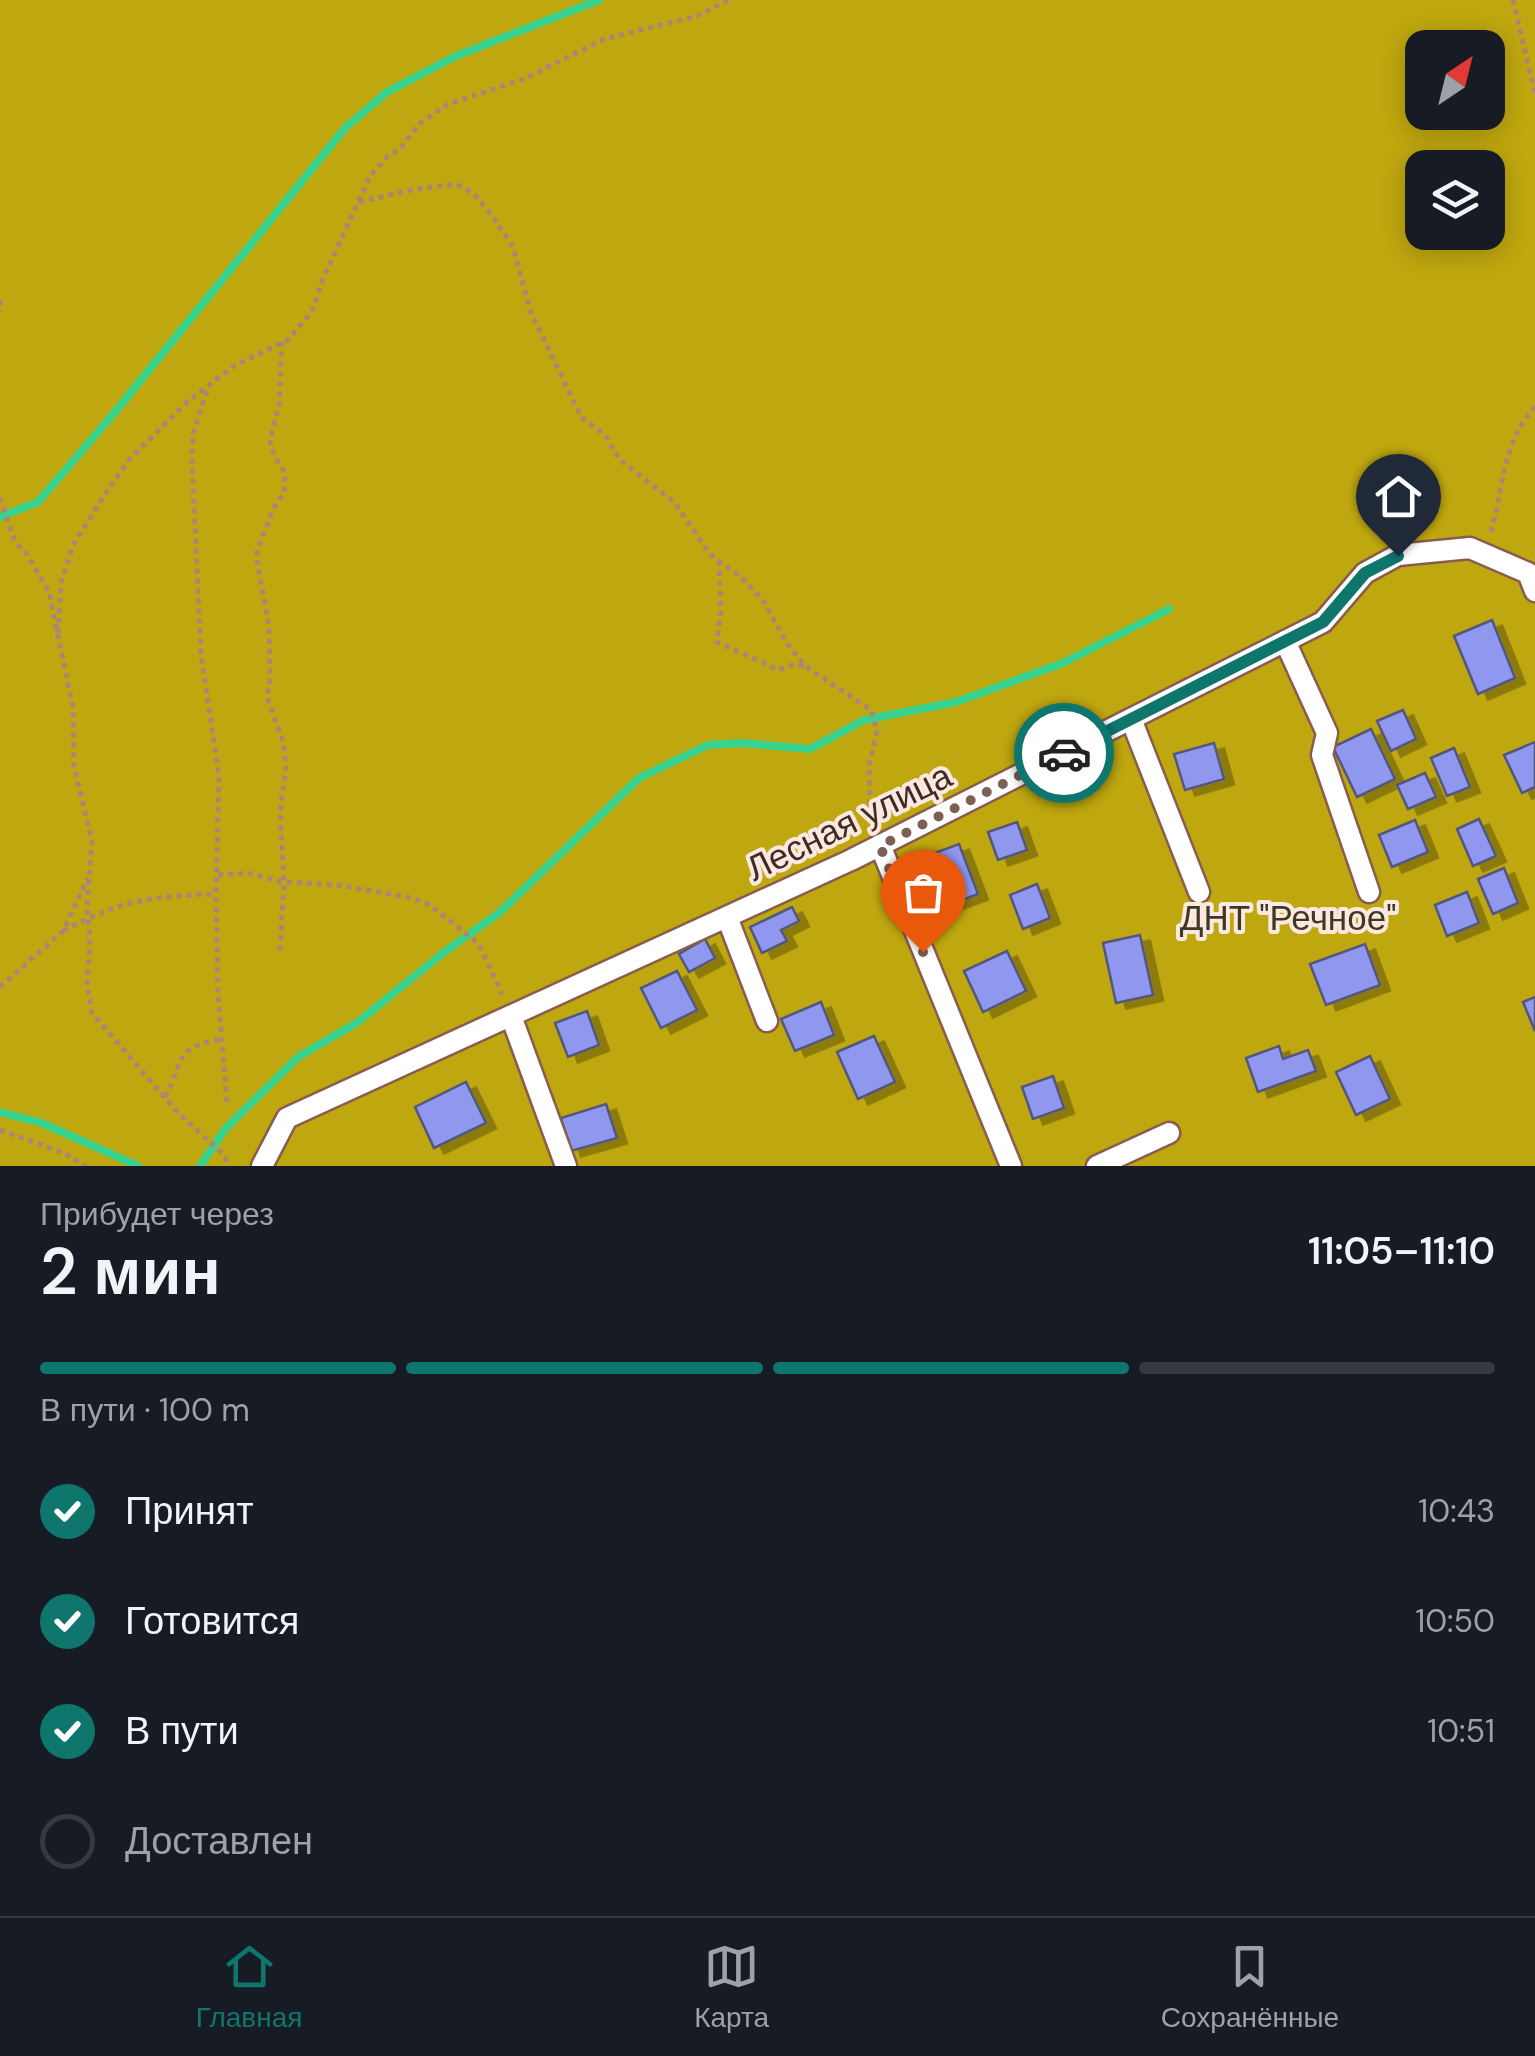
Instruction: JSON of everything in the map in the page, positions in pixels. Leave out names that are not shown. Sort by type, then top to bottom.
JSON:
[{"type":"street","points":[[1478,551],[1528,574],[1535,590]]},
{"type":"street","name":"Лесная улица","points":[[262,1166],[287,1118],[880,846],[1323,622],[1365,573],[1398,556],[1478,551]]},
{"type":"street","points":[[1285,641],[1327,734],[1322,756],[1370,892]]},
{"type":"street","points":[[1130,719],[1199,892]]},
{"type":"street","points":[[880,846],[1011,1166]]},
{"type":"street","points":[[728,916],[767,1021]]},
{"type":"street","points":[[511,1016],[566,1166]]},
{"type":"street","points":[[1097,1166],[1168,1134]]},
{"type":"path","points":[[58,632],[61,583],[73,545],[129,460],[188,402],[234,366],[282,342],[312,311],[322,279],[370,176],[420,124],[448,104],[524,79],[604,39],[697,16],[728,0]]},
{"type":"path","points":[[1514,0],[1535,94]]},
{"type":"path","points":[[358,202],[456,184],[473,193],[513,247],[530,310],[581,417],[604,434],[618,460],[674,502],[710,554],[742,578],[764,602],[786,642],[805,666],[871,710],[877,731],[869,766],[870,807],[880,846]]},
{"type":"path","points":[[0,300],[0,312]]},
{"type":"path","points":[[280,950],[284,882],[280,812],[286,767],[267,697],[269,628],[256,555],[284,494],[285,474],[270,441],[279,404],[282,342]]},
{"type":"path","points":[[207,388],[194,434],[192,464],[201,654],[219,776],[216,894],[227,1104]]},
{"type":"path","points":[[1478,551],[1509,451],[1522,419],[1535,407]]},
{"type":"path","points":[[0,498],[15,542],[49,592],[74,708],[74,766],[92,841],[87,984],[92,1012],[165,1098],[222,1153],[230,1166]]},
{"type":"path","points":[[719,560],[722,610],[717,642],[778,670],[805,666]]},
{"type":"path","points":[[217,875],[246,873],[284,882],[338,885],[412,898],[430,905],[480,944],[511,1016]]},
{"type":"path","points":[[63,931],[89,876]]},
{"type":"path","points":[[0,987],[63,931],[88,918],[146,897],[216,894]]},
{"type":"path","points":[[165,1098],[184,1052],[196,1044],[222,1039]]},
{"type":"path","points":[[0,1130],[64,1153],[86,1166]]},
{"type":"green space","name":"ДНТ \"Речное\"","points":[[0,0],[1535,0],[1535,1166],[0,1166]]},
{"type":"building","points":[[1492,620],[1515,678],[1478,694],[1454,636]]},
{"type":"building","points":[[1403,710],[1416,739],[1391,751],[1377,721]]},
{"type":"building","points":[[1371,729],[1395,779],[1357,797],[1333,747]]},
{"type":"building","points":[[1535,742],[1535,787],[1522,793],[1504,755]]},
{"type":"building","points":[[1214,743],[1224,779],[1185,790],[1174,754]]},
{"type":"building","points":[[1454,748],[1470,787],[1447,796],[1431,758]]},
{"type":"building","points":[[1425,773],[1436,797],[1408,809],[1397,785]]},
{"type":"building","points":[[1479,819],[1496,856],[1473,866],[1457,829]]},
{"type":"building","points":[[1415,820],[1428,852],[1392,867],[1379,835]]},
{"type":"building","points":[[1017,822],[1027,850],[998,860],[988,832]]},
{"type":"building","points":[[959,844],[978,894],[944,907],[924,857]]},
{"type":"building","points":[[1504,868],[1518,903],[1493,914],[1478,879]]},
{"type":"building","points":[[1037,884],[1050,918],[1023,929],[1010,895]]},
{"type":"building","points":[[1467,892],[1479,923],[1447,936],[1435,905]]},
{"type":"building","points":[[792,907],[799,921],[781,930],[787,941],[762,953],[750,927]]},
{"type":"building","points":[[1140,935],[1153,995],[1116,1003],[1103,943]]},
{"type":"building","points":[[705,939],[715,958],[689,972],[679,954]]},
{"type":"building","points":[[1365,944],[1380,985],[1326,1005],[1310,964]]},
{"type":"building","points":[[1007,951],[1026,991],[983,1012],[964,971]]},
{"type":"building","points":[[677,971],[697,1010],[661,1028],[641,988]]},
{"type":"building","points":[[1535,997],[1535,1031],[1523,1002]]},
{"type":"building","points":[[821,1002],[834,1035],[795,1051],[781,1019]]},
{"type":"building","points":[[587,1011],[599,1045],[568,1057],[555,1023]]},
{"type":"building","points":[[874,1036],[895,1082],[858,1099],[837,1052]]},
{"type":"building","points":[[1279,1046],[1283,1059],[1308,1050],[1316,1071],[1258,1092],[1246,1058]]},
{"type":"building","points":[[1370,1056],[1390,1099],[1356,1115],[1336,1072]]},
{"type":"building","points":[[1053,1076],[1064,1108],[1033,1119],[1022,1087]]},
{"type":"building","points":[[466,1082],[486,1123],[434,1148],[415,1107]]},
{"type":"building","points":[[606,1104],[617,1138],[571,1151],[561,1118]]},
{"type":"waterway","points":[[0,517],[38,502],[345,128],[387,92],[456,56],[599,0]]},
{"type":"waterway","points":[[200,1166],[226,1128],[298,1057],[358,1022],[499,913],[639,778],[708,745],[743,743],[810,749],[864,720],[956,702],[1063,663],[1169,609]]},
{"type":"waterway","points":[[0,1112],[42,1123],[138,1166]]},
{"type":"way so far","points":[[923,952],[880,846],[1064,753]]},
{"type":"route","points":[[1064,753],[1323,622],[1365,573],[1398,556]]}]
